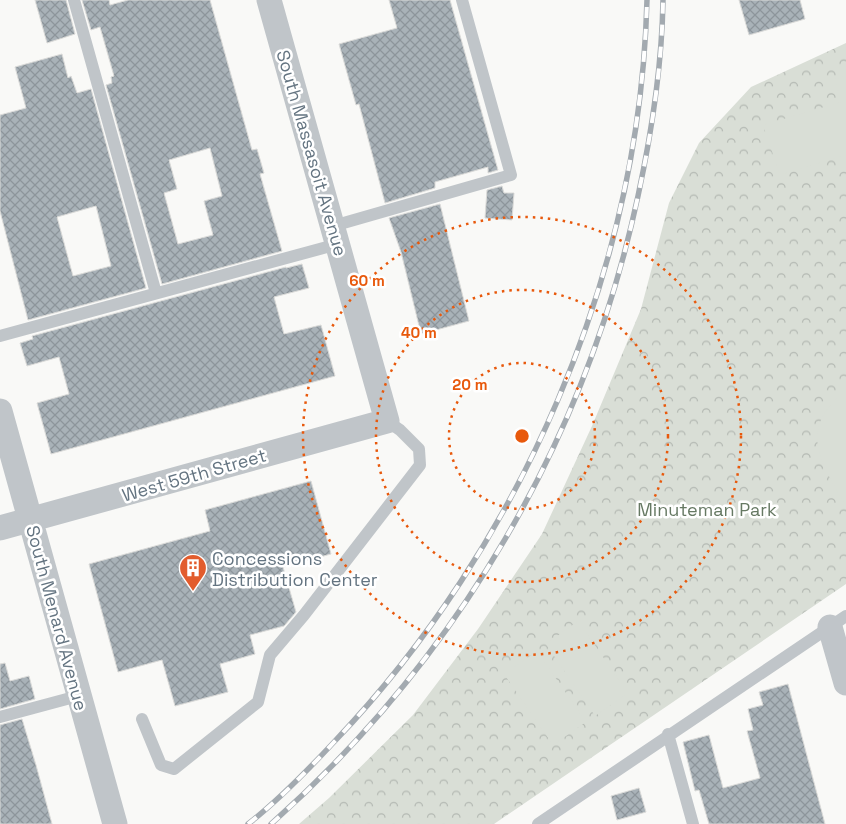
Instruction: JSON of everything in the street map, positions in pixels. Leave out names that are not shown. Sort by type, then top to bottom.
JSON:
[{"type":"street","name":"South Massasoit Avenue","points":[[269,0],[387,421]]},
{"type":"street","name":"South Menard Avenue","points":[[0,411],[114,824]]},
{"type":"street","name":"West 59th Street","points":[[0,528],[387,421]]},
{"type":"street","points":[[838,621],[846,683]]},
{"type":"lane","points":[[74,0],[156,293]]},
{"type":"lane","points":[[0,336],[156,293],[335,235],[511,174],[462,0]]},
{"type":"lane","points":[[142,719],[161,765],[174,769],[258,702],[270,655],[304,616],[420,465],[419,450],[400,430],[387,421]]},
{"type":"lane","points":[[538,824],[668,734],[838,621]]},
{"type":"lane","points":[[0,717],[78,696]]},
{"type":"lane","points":[[668,734],[693,824]]},
{"type":"green space","name":"Minuteman Park","points":[[846,43],[846,584],[494,824],[299,824],[329,798],[413,715],[478,629],[542,534],[592,426],[641,309],[669,203],[699,143],[751,87]]},
{"type":"green space","points":[[846,76],[846,155],[780,175],[763,125],[841,102],[835,79]]},
{"type":"green space","points":[[846,390],[846,506],[828,475],[822,460],[818,446],[818,432],[822,419],[831,405]]},
{"type":"green space","points":[[578,621],[628,693],[595,716],[546,644]]},
{"type":"green space","points":[[537,651],[586,722],[553,745],[504,674]]},
{"type":"building","points":[[35,0],[66,0],[75,34],[47,43]]},
{"type":"building","points":[[82,0],[109,0],[110,5],[128,0],[210,0],[252,150],[257,149],[264,173],[260,174],[282,251],[162,284],[106,85],[112,83],[111,77],[114,76],[100,27],[91,30]],"holes":[[[210,148],[222,196],[204,201],[213,235],[178,244],[164,193],[177,189],[169,160]]]},
{"type":"building","points":[[389,0],[450,0],[498,170],[488,173],[488,167],[435,182],[435,188],[385,203],[359,104],[356,105],[339,44],[397,28]]},
{"type":"building","points":[[739,0],[800,0],[805,19],[749,35]]},
{"type":"building","points":[[62,54],[68,78],[71,76],[77,93],[91,89],[146,288],[28,320],[0,211],[0,115],[26,108],[15,67]],"holes":[[[96,206],[111,266],[73,276],[57,217]]]},
{"type":"building","points":[[502,186],[504,193],[514,193],[512,220],[485,218],[487,190]]},
{"type":"building","points":[[440,204],[469,321],[421,334],[401,252],[389,218]]},
{"type":"building","points":[[302,264],[309,288],[274,297],[284,334],[321,325],[335,376],[51,454],[37,403],[69,394],[59,357],[27,366],[20,343],[33,339],[32,336]]},
{"type":"building","name":"Concessions Distribution Center","points":[[311,481],[331,554],[283,567],[296,612],[284,626],[250,635],[255,654],[220,664],[228,692],[175,706],[162,660],[118,672],[89,564],[210,531],[205,510]]},
{"type":"building","points":[[5,663],[10,681],[29,676],[35,699],[0,709],[0,664]]},
{"type":"building","points":[[788,684],[825,824],[709,824],[699,790],[695,791],[683,742],[709,735],[723,788],[760,778],[747,731],[753,730],[748,709],[763,705],[759,692]]},
{"type":"building","points":[[22,719],[52,824],[0,824],[0,725]]},
{"type":"building","points":[[639,788],[646,812],[617,820],[611,796]]},
{"type":"railway","points":[[248,824],[314,764],[401,665],[461,582],[513,493],[558,400],[594,303],[621,203],[639,102],[647,0]]},
{"type":"railway","points":[[271,824],[338,760],[400,691],[455,617],[505,540],[548,458],[585,374],[615,286],[638,196],[655,98],[661,49],[663,0]]},
{"type":"place","name":"Concessions Distribution Center","points":[[193,592]]}]
